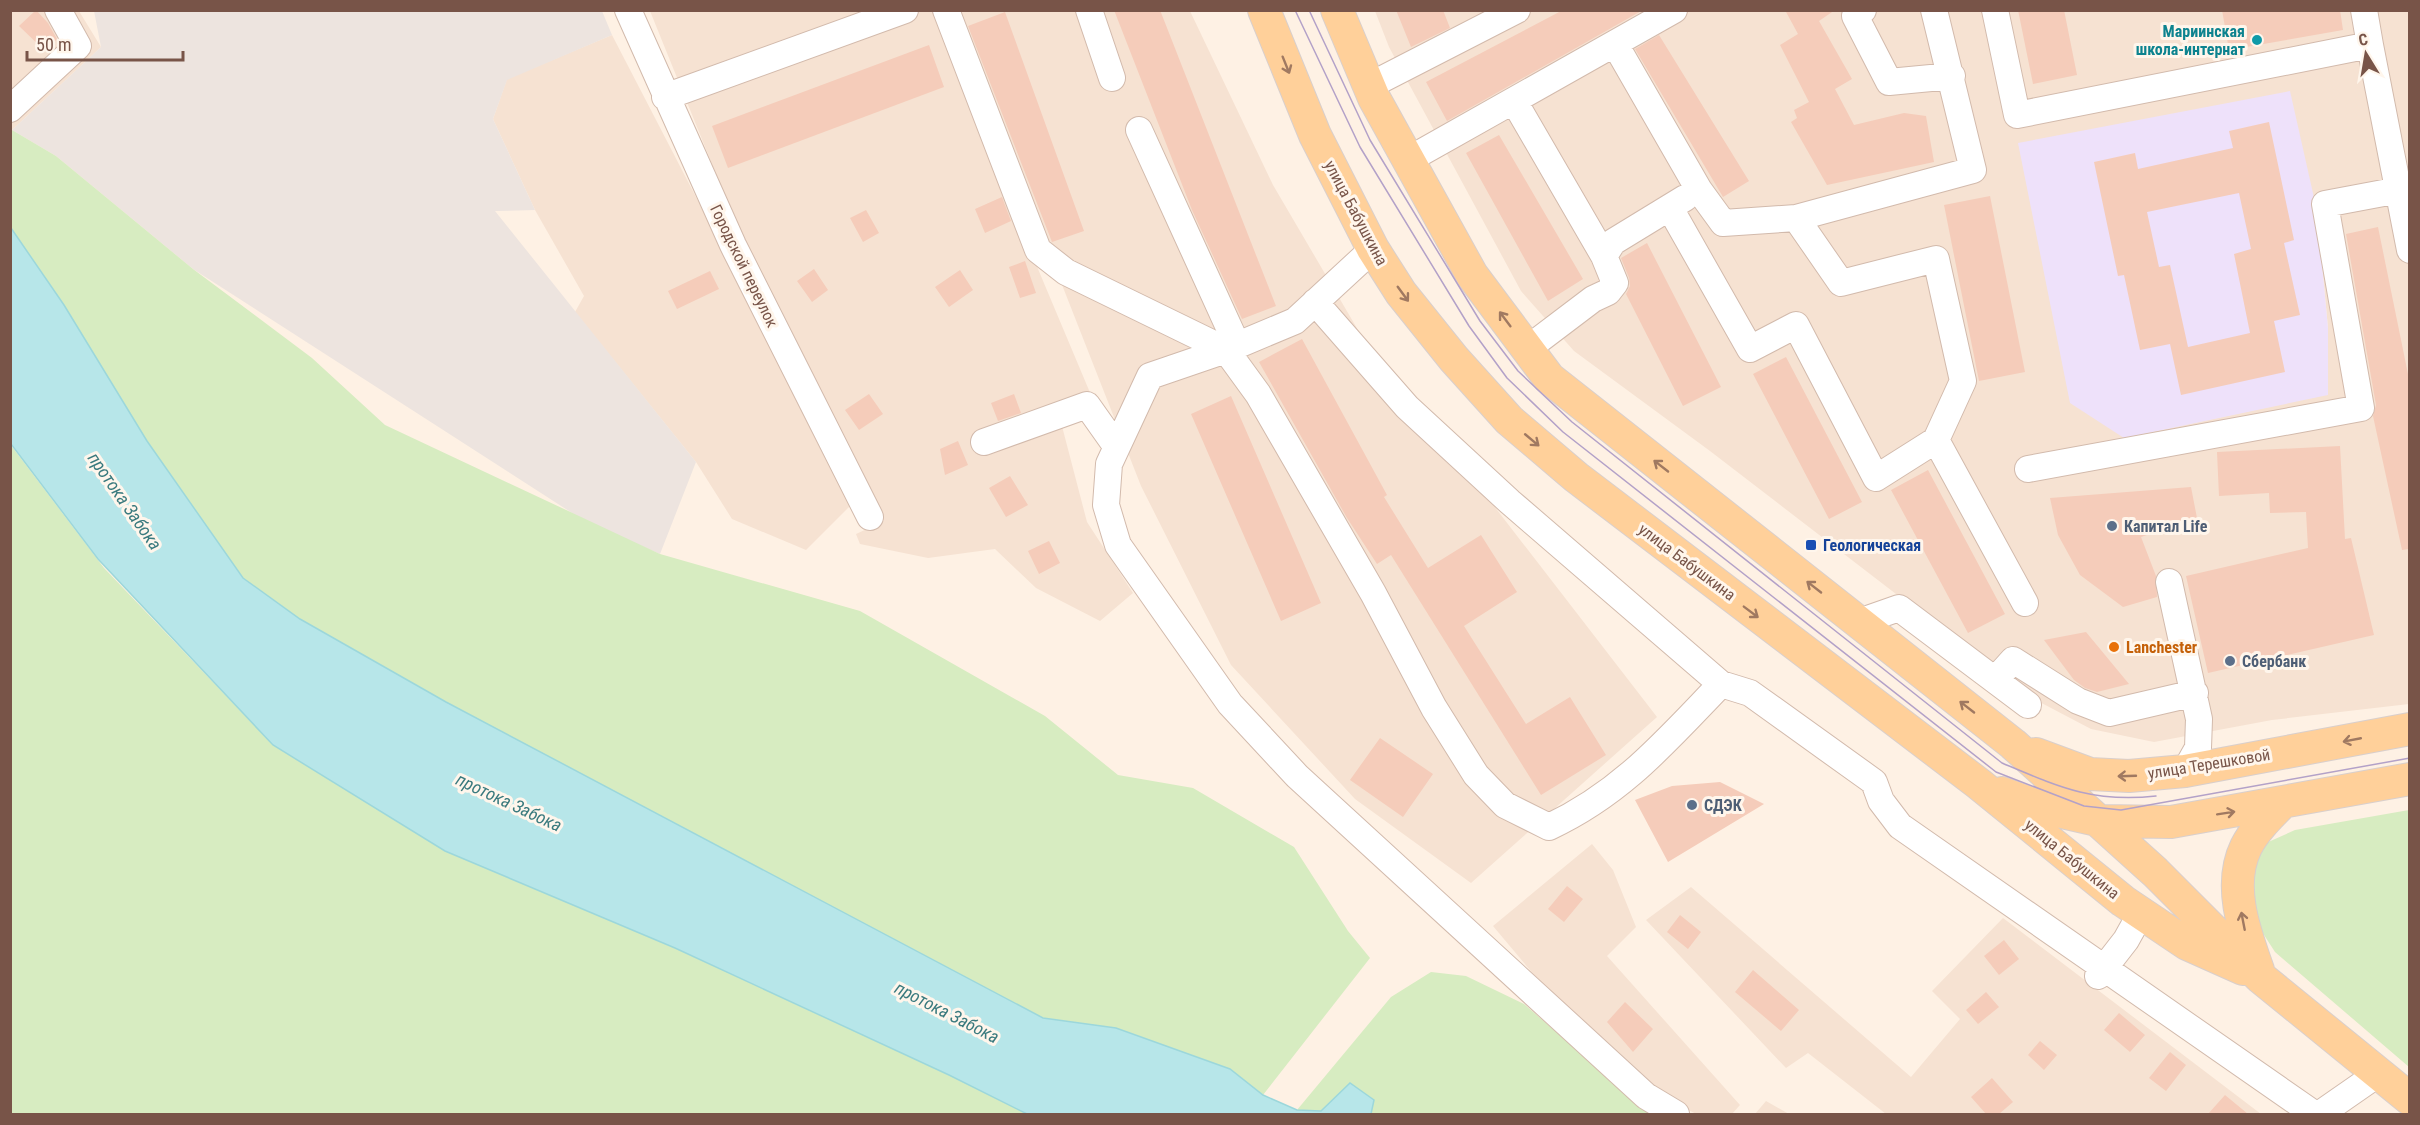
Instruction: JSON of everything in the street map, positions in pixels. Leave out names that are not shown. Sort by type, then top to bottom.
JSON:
[{"type":"main road","name":"улица Бабушкина","points":[[1264,10],[1315,135],[1372,249],[1409,303],[1454,359],[1509,420],[1576,477],[1979,784],[2141,913],[2187,944],[2260,977]]},
{"type":"main road","name":"улица Бабушкина","points":[[1337,10],[1369,86],[1472,275],[1549,378],[2013,744],[2101,821],[2260,977],[2409,1099]]},
{"type":"main road","name":"улица Терешковой","points":[[2013,744],[2064,766],[2090,774],[2129,776],[2191,770],[2409,729]]},
{"type":"main road","points":[[2141,913],[2191,770]]},
{"type":"main road","points":[[1979,784],[2044,808],[2101,821],[2171,822],[2281,804],[2409,779]]},
{"type":"main road","points":[[2260,977],[2242,923],[2238,876],[2246,847],[2256,830],[2281,804]]},
{"type":"street","points":[[10,109],[78,46],[57,10]]},
{"type":"street","name":"Городской переулок","points":[[628,10],[664,97],[733,245],[870,517]]},
{"type":"street","points":[[664,97],[905,10]]},
{"type":"street","points":[[946,10],[1038,250],[1066,272],[1232,348]]},
{"type":"street","points":[[1089,10],[1112,78]]},
{"type":"street","points":[[1369,86],[1478,20],[1517,10]]},
{"type":"street","points":[[1408,160],[1674,10]]},
{"type":"street","points":[[1863,10],[1855,16],[1889,82],[1952,76]]},
{"type":"street","points":[[1616,44],[1698,190],[1723,223],[1796,218],[1973,170],[1952,76],[1934,10]]},
{"type":"street","points":[[1995,10],[2016,115],[2370,45]]},
{"type":"street","points":[[2364,10],[2403,189],[2409,250]]},
{"type":"street","points":[[1514,100],[1604,256],[1615,283],[1608,292],[1593,299],[1527,349]]},
{"type":"street","points":[[1139,130],[1232,348],[1373,593],[1446,727],[1476,775],[1505,805],[1550,827],[1580,813],[1636,772],[1721,684]]},
{"type":"street","points":[[2028,469],[2361,408],[2325,204],[2403,189]]},
{"type":"street","points":[[1604,256],[1613,242],[1698,190]]},
{"type":"street","points":[[1670,208],[1750,350],[1796,325],[1876,478],[1936,440],[1963,381],[1936,259],[1841,283],[1796,218]]},
{"type":"street","points":[[1372,249],[1295,321],[1232,348],[1150,376],[1108,464],[1106,505],[1118,545],[1230,704],[1297,776],[1646,1096],[1676,1114]]},
{"type":"street","points":[[1315,302],[1407,407],[1510,502],[1721,684],[1750,693],[1874,782],[1881,801],[1900,826],[2314,1114]]},
{"type":"street","points":[[984,442],[1087,405],[1116,446]]},
{"type":"street","points":[[1936,440],[2025,603]]},
{"type":"street","points":[[2169,582],[2199,719],[2198,748],[2191,770]]},
{"type":"street","points":[[1858,622],[1899,608],[2028,705]]},
{"type":"street","points":[[1995,680],[2013,660],[2078,701],[2109,713],[2195,693]]},
{"type":"street","points":[[2004,913],[2314,1114],[2098,976],[2004,913]]},
{"type":"street","points":[[2098,976],[2126,940],[2141,913]]},
{"type":"street","points":[[2320,1114],[2379,1073]]},
{"type":"shaded area","points":[[10,11],[79,11],[101,47],[12,130]]},
{"type":"shaded area","points":[[94,11],[602,11],[612,35],[507,80],[493,119],[535,210],[495,211],[696,462],[660,554],[586,522],[193,269],[56,156],[12,130],[101,47]]},
{"type":"shaded area","points":[[650,11],[1190,11],[1273,185],[1358,330],[1657,717],[1471,883],[1355,799],[1231,665],[1141,486],[1046,244],[988,150],[1091,395],[1057,407],[1087,522],[1133,593],[1100,621],[1036,588],[995,549],[928,558],[860,544],[856,534],[884,521],[746,248]]},
{"type":"shaded area","points":[[1375,11],[2409,11],[2409,704],[2272,720],[2154,742],[2091,729],[2030,697],[1710,451],[1574,351],[1521,291],[1389,47]],"holes":[[[2317,211],[2328,328],[2328,394],[2124,438]]]},
{"type":"shaded area","points":[[612,35],[854,502],[806,550],[732,519],[696,462],[575,312],[584,296],[535,210],[493,119],[507,79]]},
{"type":"shaded area","points":[[2290,91],[2317,211],[2328,328],[2328,395],[2124,438],[2070,403],[2018,143]]},
{"type":"shaded area","points":[[1592,844],[1613,870],[1636,927],[1607,956],[1740,1105],[1732,1114],[1696,1114],[1654,1091],[1540,982],[1493,926]]},
{"type":"shaded area","points":[[1691,887],[1911,1077],[1960,1019],[1932,991],[2003,918],[2261,1114],[1886,1114],[1808,1053],[1786,1068],[1646,920]]},
{"type":"shaded area","points":[[1766,1101],[1789,1114],[1755,1114]]},
{"type":"green space","points":[[12,130],[56,156],[193,269],[312,358],[385,425],[660,554],[860,611],[1045,716],[1118,775],[1193,788],[1294,847],[1348,931],[1370,958],[1263,1095],[1230,1069],[1116,1028],[1043,1018],[446,702],[300,619],[243,578],[147,441],[64,305],[11,228]]},
{"type":"green space","points":[[10,444],[104,568],[273,745],[445,851],[675,948],[949,1075],[1027,1114],[11,1114]]},
{"type":"green space","points":[[2409,810],[2409,1067],[2275,952],[2257,924],[2250,871],[2266,843],[2295,830]]},
{"type":"green space","points":[[1431,972],[1466,976],[1524,1004],[1637,1102],[1657,1114],[1371,1114],[1373,1100],[1321,1111],[1297,1110],[1391,997]]},
{"type":"water","name":"протока Забока","points":[[11,228],[64,305],[147,441],[243,578],[300,619],[446,702],[1043,1018],[1116,1028],[1230,1069],[1263,1095],[1297,1110],[1321,1111],[1350,1083],[1374,1100],[1371,1114],[1027,1114],[949,1075],[675,948],[445,851],[273,745],[98,559],[11,444]]},
{"type":"building","points":[[36,10],[48,23],[57,39],[45,51],[19,26]]},
{"type":"building","points":[[1114,10],[1160,10],[1276,306],[1242,319],[1192,210]]},
{"type":"building","points":[[1396,10],[1443,10],[1450,28],[1411,47]]},
{"type":"building","points":[[1563,10],[1643,10],[1447,121],[1426,82]]},
{"type":"building","points":[[1785,10],[1835,10],[1819,21],[1852,79],[1835,89],[1854,125],[1904,113],[1926,116],[1934,162],[1827,185],[1791,122],[1797,118],[1794,110],[1809,102],[1780,45],[1798,34]]},
{"type":"building","points":[[2018,10],[2064,10],[2077,75],[2033,84]]},
{"type":"building","name":"Мариинская школа-интернат","points":[[2222,10],[2340,10],[2343,30],[2229,50]]},
{"type":"building","points":[[1005,12],[1084,231],[1052,242],[968,26]]},
{"type":"building","points":[[1659,35],[1749,181],[1723,197],[1635,49]]},
{"type":"building","points":[[929,45],[944,87],[728,168],[712,126]]},
{"type":"building","points":[[2269,122],[2294,240],[2284,243],[2300,315],[2274,321],[2285,372],[2181,395],[2170,344],[2140,350],[2124,275],[2118,276],[2094,162],[2135,153],[2138,169],[2233,148],[2229,131]],"holes":[[[2239,193],[2251,249],[2234,254],[2250,333],[2188,347],[2170,265],[2159,267],[2147,212]]]},
{"type":"building","points":[[1499,135],[1583,279],[1548,301],[1466,153]]},
{"type":"building","points":[[1990,196],[2025,372],[1979,381],[1944,205]]},
{"type":"building","points":[[1002,197],[1011,221],[985,233],[975,209]]},
{"type":"building","points":[[866,210],[879,233],[863,242],[850,218]]},
{"type":"building","points":[[2378,227],[2409,379],[2409,549],[2402,550],[2373,416],[2376,405],[2346,234]]},
{"type":"building","points":[[1647,243],[1721,387],[1683,406],[1626,294],[1630,286],[1629,278],[1621,258]]},
{"type":"building","points":[[1025,261],[1036,293],[1020,298],[1009,267]]},
{"type":"building","points":[[814,269],[828,290],[812,302],[797,281]]},
{"type":"building","points":[[960,270],[973,290],[949,307],[935,287]]},
{"type":"building","points":[[710,271],[719,289],[677,309],[668,291]]},
{"type":"building","points":[[1302,339],[1387,495],[1384,497],[1428,568],[1481,535],[1517,592],[1464,626],[1526,724],[1570,697],[1606,755],[1541,795],[1391,555],[1377,564],[1347,518],[1259,362]]},
{"type":"building","points":[[1786,357],[1862,502],[1829,519],[1753,374]]},
{"type":"building","points":[[869,394],[883,414],[859,430],[845,410]]},
{"type":"building","points":[[1014,394],[1021,413],[998,421],[991,403]]},
{"type":"building","points":[[1231,396],[1321,603],[1281,621],[1191,414]]},
{"type":"building","points":[[958,441],[968,465],[945,475],[940,449]]},
{"type":"building","points":[[2340,446],[2345,539],[2351,538],[2374,635],[2208,673],[2186,576],[2308,548],[2306,512],[2270,513],[2269,493],[2219,496],[2217,452]]},
{"type":"building","points":[[1928,470],[2005,614],[1968,633],[1891,490]]},
{"type":"building","points":[[1010,476],[1028,505],[1006,517],[989,488]]},
{"type":"building","points":[[2191,487],[2197,518],[2141,537],[2156,576],[2157,597],[2123,607],[2080,575],[2058,535],[2050,498]]},
{"type":"building","points":[[1049,541],[1060,563],[1039,574],[1028,551]]},
{"type":"building","points":[[2086,632],[2129,684],[2097,692],[2085,688],[2074,680],[2044,640]]},
{"type":"building","points":[[1380,738],[1433,774],[1403,817],[1350,780]]},
{"type":"building","points":[[1720,782],[1764,804],[1668,862],[1635,800],[1672,786]]},
{"type":"building","points":[[1567,886],[1583,899],[1564,922],[1548,909]]},
{"type":"building","points":[[1680,915],[1701,932],[1688,949],[1667,932]]},
{"type":"building","points":[[2004,940],[2019,959],[1999,975],[1984,956]]},
{"type":"building","points":[[1753,970],[1799,1010],[1781,1031],[1735,992]]},
{"type":"building","points":[[1986,992],[1999,1007],[1978,1024],[1966,1010]]},
{"type":"building","points":[[1625,1002],[1653,1029],[1633,1052],[1607,1022]]},
{"type":"building","points":[[2119,1013],[2145,1035],[2130,1052],[2104,1030]]},
{"type":"building","points":[[2040,1041],[2057,1055],[2044,1070],[2028,1055]]},
{"type":"building","points":[[2170,1052],[2186,1065],[2166,1091],[2149,1078]]},
{"type":"building","points":[[1992,1078],[2013,1102],[1999,1114],[1986,1114],[1971,1097]]},
{"type":"building","points":[[2225,1095],[2248,1114],[2208,1114]]},
{"type":"tram line","points":[[1295,10],[1360,147],[1469,326],[1507,378],[1563,432],[1996,772],[2084,806],[2121,810],[2410,758]]},
{"type":"tram line","points":[[1309,10],[1370,140],[1480,321],[1518,371],[1572,422],[2002,763],[2059,786],[2095,795],[2134,798],[2156,796]]},
{"type":"place","name":"Мариинская школа-интернат","points":[[2257,40]]},
{"type":"place","name":"Капитал Life","points":[[2112,526]]},
{"type":"place","name":"Геологическая","points":[[1811,545]]},
{"type":"place","name":"Lanchester","points":[[2114,647]]},
{"type":"place","name":"Сбербанк","points":[[2230,661]]},
{"type":"place","name":"СДЭК","points":[[1692,805]]}]
